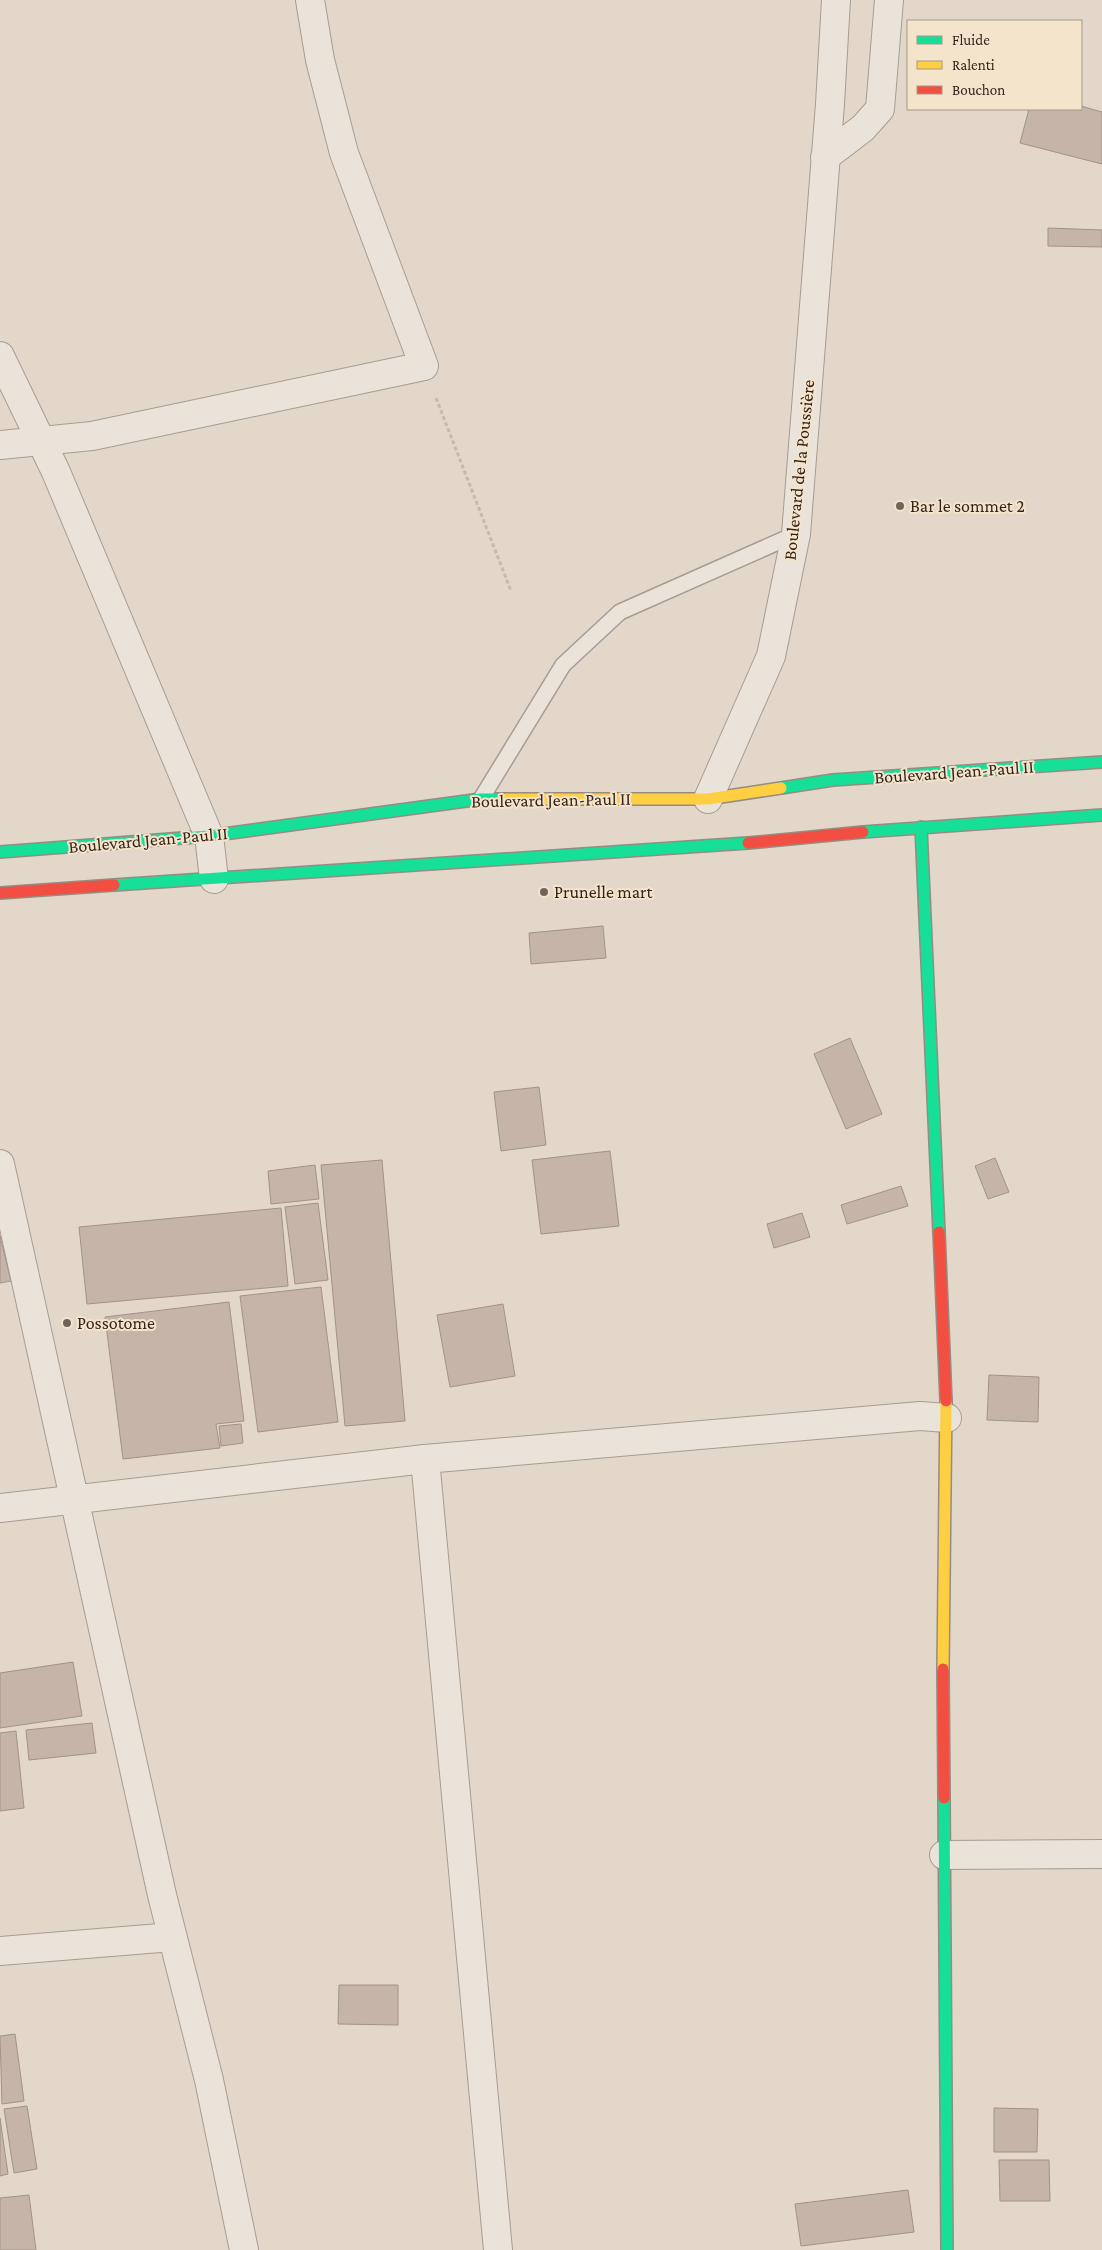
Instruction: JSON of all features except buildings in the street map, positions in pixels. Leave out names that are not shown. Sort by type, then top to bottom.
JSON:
[{"type":"main road","name":"Boulevard Jean-Paul II","points":[[0,852],[209,836],[480,799],[708,799],[833,780],[1102,762]]},
{"type":"main road","points":[[0,893],[772,841],[922,827],[1102,815]]},
{"type":"main road","points":[[922,827],[947,1418],[943,1630],[947,2250]]},
{"type":"street","points":[[0,445],[92,436],[424,366],[344,153],[320,60],[310,0]]},
{"type":"street","name":"Boulevard de la Poussière","points":[[708,799],[771,656],[796,534],[830,104],[836,0]]},
{"type":"street","points":[[825,157],[862,128],[880,109],[889,0]]},
{"type":"street","points":[[0,356],[56,472],[209,836],[214,879]]},
{"type":"street","points":[[0,1164],[172,1937],[209,2080],[244,2250]]},
{"type":"street","points":[[0,1508],[425,1459],[920,1416],[947,1418]]},
{"type":"street","points":[[425,1459],[498,2250]]},
{"type":"street","points":[[944,1855],[1102,1854]]},
{"type":"street","points":[[0,1951],[172,1937]]},
{"type":"lane","points":[[480,799],[563,665],[620,612],[796,534]]},
{"type":"path","points":[[424,366],[511,591]]},
{"type":"traffic: fast","points":[[781,788],[833,780],[1102,762]]},
{"type":"traffic: fast","points":[[0,852],[209,836],[481,799],[506,799]]},
{"type":"traffic: fast","points":[[863,832],[1102,815]]},
{"type":"traffic: fast","points":[[921,827],[939,1232]]},
{"type":"traffic: fast","points":[[114,885],[748,843]]},
{"type":"traffic: fast","points":[[944,1798],[947,2250]]},
{"type":"traffic: slow","points":[[506,799],[708,799],[781,788]]},
{"type":"traffic: slow","points":[[943,1669],[946,1401]]},
{"type":"traffic: jam","points":[[748,843],[863,832]]},
{"type":"traffic: jam","points":[[0,893],[114,885]]},
{"type":"traffic: jam","points":[[939,1232],[946,1401]]},
{"type":"traffic: jam","points":[[943,1669],[944,1798]]},
{"type":"place","name":"Bar le sommet 2","points":[[900,506]]},
{"type":"place","name":"Prunelle mart","points":[[544,892]]},
{"type":"place","name":"Possotome","points":[[67,1323]]}]
